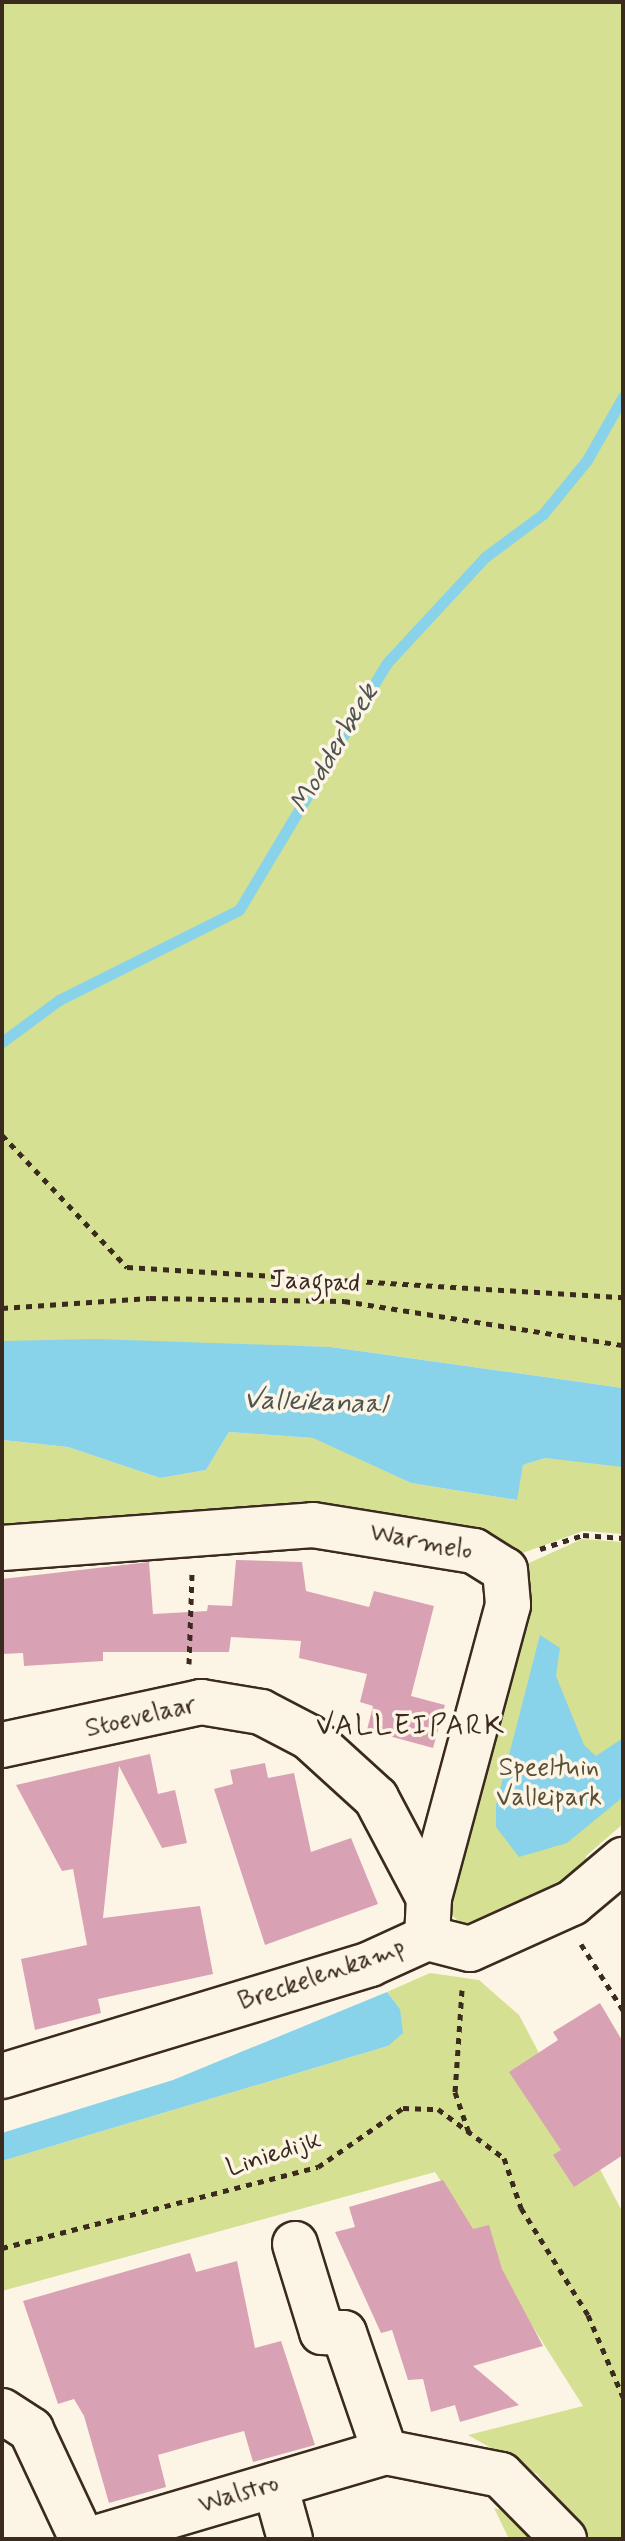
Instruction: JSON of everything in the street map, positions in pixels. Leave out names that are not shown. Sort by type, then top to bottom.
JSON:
[{"type":"street","name":"Warmelo","points":[[2,1548],[192,1529],[327,1527],[474,1551],[505,1570],[508,1605],[428,1918]]},
{"type":"street","name":"Stoevelaar","points":[[2,1745],[180,1707],[231,1705],[309,1737],[376,1798],[428,1918]]},
{"type":"street","points":[[470,1949],[572,1903],[623,1860]]},
{"type":"street","name":"Breckelenkamp","points":[[2,2076],[370,1964],[428,1918],[470,1949]]},
{"type":"street","points":[[295,2244],[322,2332],[344,2333],[385,2452]]},
{"type":"street","points":[[2,2411],[31,2430],[82,2539]]},
{"type":"street","name":"Walstro","points":[[92,2539],[385,2452],[501,2475],[564,2539]]},
{"type":"street","points":[[275,2485],[290,2539]]},
{"type":"path","points":[[2,1135],[127,1267],[623,1297]]},
{"type":"path","name":"Jaagpad","points":[[2,1308],[150,1298],[344,1301],[623,1345]]},
{"type":"path","points":[[180,1707],[192,1652],[192,1529]]},
{"type":"path","points":[[505,1570],[583,1535],[623,1538]]},
{"type":"path","points":[[578,1939],[623,2010]]},
{"type":"path","points":[[469,2134],[455,2092],[457,2016],[470,1949]]},
{"type":"path","name":"Liniedijk","points":[[2,2248],[318,2167],[403,2108],[438,2109],[504,2158],[521,2208],[588,2315],[623,2397]]},
{"type":"green space","points":[[2,2],[623,2],[623,1388],[331,1347],[2,1341]]},
{"type":"green space","points":[[229,1432],[314,1438],[411,1483],[516,1500],[523,1465],[545,1458],[615,1463],[623,1467],[623,1534],[583,1531],[509,1558],[497,1549],[2,1536],[2,1440],[68,1447],[160,1478],[206,1470]]},
{"type":"green space","name":"Speeltuin Valleipark","points":[[582,1539],[623,1542],[623,1824],[586,1856],[588,1872],[465,1928],[444,1907],[518,1568]]},
{"type":"green space","points":[[430,1973],[479,1980],[519,2015],[623,2213],[623,2539],[589,2539],[537,2474],[468,2435],[583,2406],[435,2172],[2,2291],[2,2161],[388,2046],[400,2009],[387,1992]]},
{"type":"green space","points":[[494,2508],[509,2512],[536,2539],[509,2539]]},
{"type":"water","name":"Valleikanaal","points":[[97,1339],[331,1347],[623,1388],[623,1467],[545,1458],[523,1465],[517,1500],[411,1483],[313,1438],[229,1432],[206,1470],[160,1478],[68,1447],[2,1440],[2,1341]]},
{"type":"water","points":[[540,1635],[560,1648],[556,1676],[584,1745],[596,1756],[623,1738],[623,1797],[567,1843],[519,1857],[496,1827],[496,1805]]},
{"type":"water","points":[[387,1992],[400,2009],[403,2033],[388,2046],[2,2161],[2,2133],[173,2080]]},
{"type":"building","points":[[236,1560],[302,1562],[306,1591],[369,1607],[374,1591],[434,1606],[411,1696],[445,1705],[433,1748],[367,1730],[373,1706],[360,1702],[367,1674],[299,1658],[301,1641],[231,1637],[229,1652],[103,1652],[103,1661],[24,1666],[23,1653],[2,1654],[2,1579],[149,1562],[153,1614],[207,1611],[208,1605],[232,1606]]},
{"type":"building","points":[[150,1754],[158,1794],[175,1790],[187,1843],[162,1848],[119,1766],[103,1918],[200,1906],[213,1974],[98,1999],[101,2013],[35,2030],[21,1959],[87,1945],[73,1869],[62,1871],[16,1785]]},
{"type":"building","points":[[265,1763],[268,1778],[294,1773],[311,1852],[351,1838],[378,1904],[265,1945],[214,1789],[233,1784],[230,1770]]},
{"type":"building","points":[[600,2003],[623,2042],[623,2155],[574,2187],[553,2155],[561,2150],[509,2072],[558,2040],[553,2032]]},
{"type":"building","points":[[443,2180],[473,2229],[489,2225],[502,2269],[543,2346],[473,2366],[519,2405],[460,2422],[455,2405],[431,2412],[423,2379],[408,2380],[392,2330],[381,2333],[335,2232],[355,2227],[349,2207]]},
{"type":"building","points":[[190,2253],[196,2272],[237,2261],[255,2348],[281,2341],[315,2445],[253,2462],[244,2431],[203,2442],[158,2455],[166,2487],[109,2503],[84,2416],[74,2399],[58,2404],[23,2301]]},
{"type":"waterway","name":"Modderbeek","points":[[2,1042],[59,1000],[239,910],[386,664],[485,557],[543,514],[587,460],[623,397]]},
{"type":"district","name":"VALLEIPARK","points":[[411,1727]]}]
